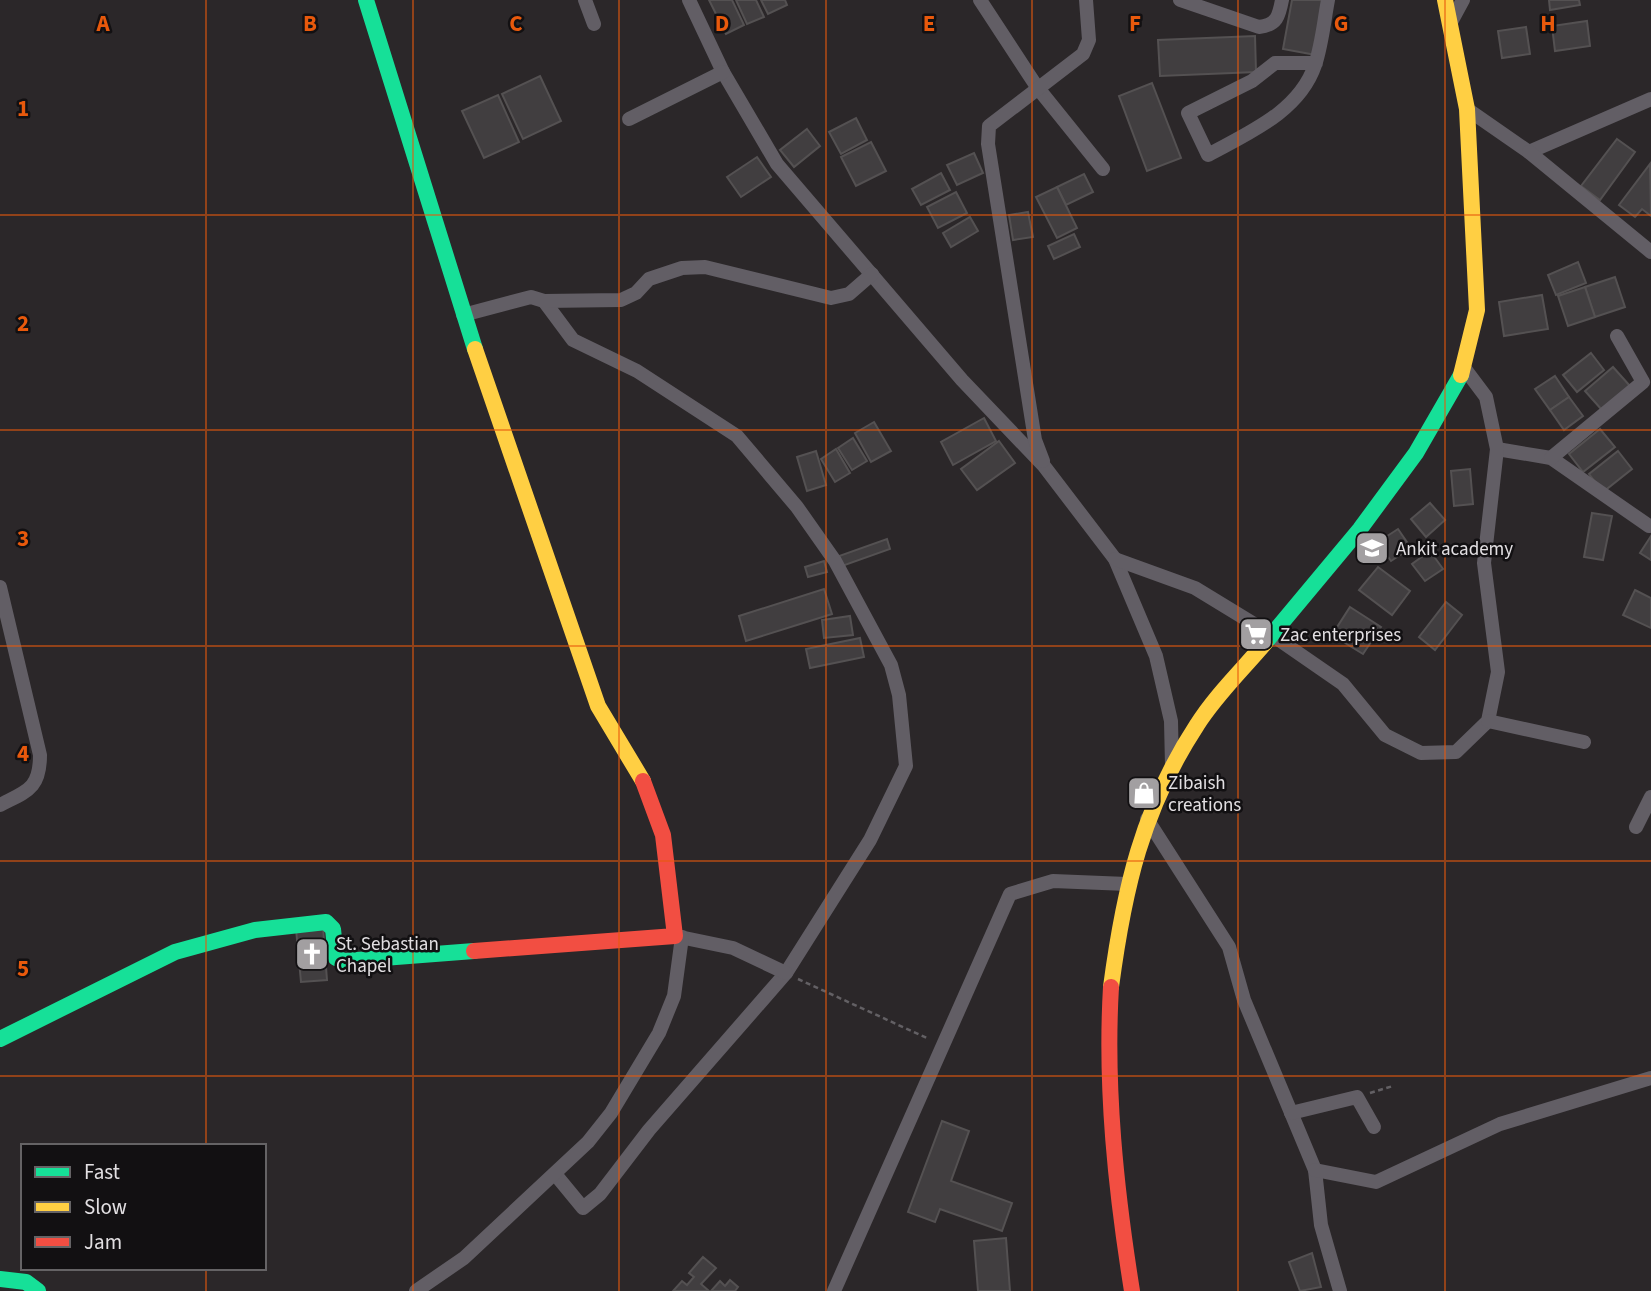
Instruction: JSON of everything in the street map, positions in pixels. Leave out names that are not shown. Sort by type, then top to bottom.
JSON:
[{"type":"street","points":[[366,0],[463,315],[598,706],[615,739],[641,775],[655,806],[679,936],[674,996],[659,1033],[611,1113],[588,1142],[464,1258],[416,1291]]},
{"type":"street","points":[[584,0],[594,24]]},
{"type":"street","points":[[690,0],[723,72],[777,164],[962,380],[1044,466],[1115,559],[1156,656],[1171,721],[1172,766]]},
{"type":"street","points":[[981,0],[1037,87],[1103,169]]},
{"type":"street","points":[[1044,466],[1035,440],[988,144],[989,126],[1083,54],[1089,40],[1086,0]]},
{"type":"street","points":[[1180,0],[1259,27],[1270,26],[1276,21],[1282,0]]},
{"type":"street","points":[[1316,63],[1275,63],[1252,81],[1188,113],[1208,155],[1262,127],[1300,93],[1316,63],[1328,0]]},
{"type":"street","points":[[1132,1291],[1121,1222],[1110,1101],[1111,989],[1127,884],[1147,819],[1172,766],[1197,724],[1360,529],[1416,453],[1465,369],[1478,310],[1467,109],[1445,0]]},
{"type":"street","points":[[1450,24],[1463,0]]},
{"type":"street","points":[[629,120],[723,72]]},
{"type":"street","points":[[1529,152],[1651,99]]},
{"type":"street","points":[[1467,109],[1529,152],[1651,252]]},
{"type":"street","points":[[463,315],[531,297],[544,301],[621,300],[636,293],[649,279],[682,268],[705,267],[831,298],[849,294],[872,274]]},
{"type":"street","points":[[544,301],[573,340],[637,371],[737,436],[797,507],[835,561],[891,665],[899,695],[905,766],[870,840],[786,973],[649,1130],[600,1194],[583,1208],[555,1174]]},
{"type":"street","points":[[1551,458],[1643,382],[1617,336]]},
{"type":"street","points":[[1115,559],[1195,588],[1272,635],[1343,684],[1385,734],[1421,753],[1455,752],[1488,721],[1498,672],[1484,563],[1497,449],[1486,397],[1465,369]]},
{"type":"street","points":[[1497,449],[1551,458],[1649,526]]},
{"type":"street","points":[[0,587],[40,755],[40,772],[28,791],[0,805]]},
{"type":"street","points":[[1488,721],[1584,742]]},
{"type":"street","points":[[1636,827],[1651,797]]},
{"type":"street","points":[[1147,819],[1229,947],[1244,1000],[1315,1170],[1321,1225],[1340,1291]]},
{"type":"street","points":[[834,1291],[1010,894],[1053,881],[1127,884]]},
{"type":"street","points":[[0,1039],[175,952],[267,928],[329,923],[336,957],[344,961],[679,936],[733,948],[786,973]]},
{"type":"street","points":[[1315,1170],[1376,1181],[1500,1124],[1651,1078]]},
{"type":"street","points":[[1292,1113],[1357,1097],[1374,1127]]},
{"type":"street","points":[[0,1279],[26,1282],[38,1291]]},
{"type":"path","points":[[786,973],[944,1047]]},
{"type":"path","points":[[1357,1097],[1392,1086]]},
{"type":"building","points":[[709,0],[732,0],[744,25],[726,34]]},
{"type":"building","points":[[736,0],[756,0],[764,17],[747,24]]},
{"type":"building","points":[[761,0],[785,0],[787,5],[768,14]]},
{"type":"building","points":[[1292,0],[1326,0],[1316,55],[1283,49]]},
{"type":"building","points":[[1549,0],[1579,0],[1580,5],[1550,10]]},
{"type":"building","points":[[1587,21],[1590,46],[1555,51],[1552,26]]},
{"type":"building","points":[[1526,27],[1530,54],[1502,58],[1498,31]]},
{"type":"building","points":[[1255,36],[1256,72],[1160,76],[1158,40]]},
{"type":"building","points":[[540,76],[561,121],[523,139],[502,94]]},
{"type":"building","points":[[1152,83],[1181,158],[1147,171],[1119,96]]},
{"type":"building","points":[[498,95],[519,142],[484,158],[462,111]]},
{"type":"building","points":[[856,118],[867,140],[841,154],[829,132]]},
{"type":"building","points":[[807,129],[820,146],[794,167],[780,150]]},
{"type":"building","points":[[1617,139],[1635,152],[1600,200],[1581,186]]},
{"type":"building","points":[[871,142],[886,171],[856,186],[841,157]]},
{"type":"building","points":[[974,153],[983,173],[957,185],[947,165]]},
{"type":"building","points":[[757,157],[771,177],[741,197],[727,177]]},
{"type":"building","points":[[1650,164],[1651,216],[1642,209],[1635,217],[1619,205]]},
{"type":"building","points":[[941,173],[950,190],[921,205],[912,189]]},
{"type":"building","points":[[1084,174],[1093,192],[1066,205],[1057,187]]},
{"type":"building","points":[[1057,187],[1077,228],[1057,238],[1036,197]]},
{"type":"building","points":[[956,192],[967,213],[938,228],[927,207]]},
{"type":"building","points":[[1028,212],[1033,237],[1013,240],[1009,215]]},
{"type":"building","points":[[970,217],[978,231],[951,247],[943,233]]},
{"type":"building","points":[[1074,234],[1080,247],[1054,259],[1048,246]]},
{"type":"building","points":[[1578,262],[1586,283],[1556,295],[1548,275]]},
{"type":"building","points":[[1615,277],[1625,307],[1595,317],[1585,287]]},
{"type":"building","points":[[1585,287],[1595,317],[1568,326],[1558,296]]},
{"type":"building","points":[[1542,295],[1548,329],[1504,336],[1499,302]]},
{"type":"building","points":[[1591,353],[1604,370],[1577,392],[1563,375]]},
{"type":"building","points":[[1613,367],[1630,386],[1602,410],[1585,391]]},
{"type":"building","points":[[1555,376],[1569,397],[1550,410],[1535,389]]},
{"type":"building","points":[[1569,397],[1583,416],[1564,430],[1550,410]]},
{"type":"building","points":[[984,418],[996,441],[953,465],[941,442]]},
{"type":"building","points":[[874,422],[891,451],[871,462],[855,433]]},
{"type":"building","points":[[1600,429],[1615,447],[1583,472],[1569,454]]},
{"type":"building","points":[[853,438],[867,461],[852,470],[838,448]]},
{"type":"building","points":[[999,441],[1015,463],[977,490],[961,469]]},
{"type":"building","points":[[836,449],[850,473],[835,482],[821,459]]},
{"type":"building","points":[[816,451],[826,485],[807,491],[797,457]]},
{"type":"building","points":[[1618,451],[1632,469],[1603,492],[1589,474]]},
{"type":"building","points":[[1470,469],[1473,504],[1454,506],[1451,471]]},
{"type":"building","points":[[1430,503],[1445,520],[1426,537],[1411,519]]},
{"type":"building","points":[[1592,513],[1612,516],[1603,560],[1584,557]]},
{"type":"building","points":[[1398,529],[1411,548],[1391,561],[1378,542]]},
{"type":"building","points":[[1651,536],[1651,560],[1640,553]]},
{"type":"building","points":[[887,539],[890,549],[842,566],[839,556]]},
{"type":"building","points":[[1430,551],[1443,569],[1425,581],[1412,564]]},
{"type":"building","points":[[824,561],[827,572],[808,577],[805,567]]},
{"type":"building","points":[[1378,567],[1410,591],[1392,615],[1359,590]]},
{"type":"building","points":[[824,589],[832,614],[746,641],[739,616]]},
{"type":"building","points":[[1635,590],[1651,598],[1651,628],[1623,615]]},
{"type":"building","points":[[1446,602],[1462,615],[1435,650],[1419,637]]},
{"type":"building","points":[[1350,607],[1381,627],[1363,654],[1332,635]]},
{"type":"building","points":[[850,616],[853,635],[824,638],[822,620]]},
{"type":"building","points":[[860,638],[864,657],[810,668],[806,649]]},
{"type":"building","name":"St. Sebastian Chapel","points":[[323,927],[327,980],[301,982],[296,929]]},
{"type":"building","points":[[942,1121],[969,1131],[951,1181],[1012,1203],[1002,1231],[940,1209],[935,1222],[908,1212]]},
{"type":"building","points":[[1006,1238],[1010,1291],[978,1291],[974,1241]]},
{"type":"building","points":[[1312,1253],[1321,1287],[1300,1291],[1289,1262]]},
{"type":"building","points":[[703,1257],[716,1268],[701,1284],[709,1291],[673,1291],[682,1281],[687,1285],[694,1277],[689,1273]]},
{"type":"building","points":[[730,1280],[738,1287],[735,1291],[711,1291],[720,1281],[725,1286]]},
{"type":"traffic: fast","points":[[366,0],[475,349]]},
{"type":"traffic: fast","points":[[1265,643],[1360,529],[1416,453],[1461,375]]},
{"type":"traffic: fast","points":[[0,1039],[175,952],[255,930],[326,922],[333,929],[336,958],[344,961],[474,951]]},
{"type":"traffic: fast","points":[[0,1279],[26,1282],[38,1291]]},
{"type":"traffic: slow","points":[[1445,0],[1467,109],[1477,310],[1461,375]]},
{"type":"traffic: slow","points":[[475,349],[598,706],[643,781]]},
{"type":"traffic: slow","points":[[1111,987],[1129,883],[1149,819],[1162,788],[1204,714],[1265,643]]},
{"type":"traffic: jam","points":[[474,951],[675,936],[663,835],[643,781]]},
{"type":"traffic: jam","points":[[1111,987],[1113,1139],[1132,1291]]},
{"type":"place","name":"Ankit academy","points":[[1372,548]]},
{"type":"place","name":"Zac enterprises","points":[[1256,634]]},
{"type":"place","name":"Zibaish creations","points":[[1144,793]]},
{"type":"place","name":"St. Sebastian Chapel","points":[[312,954]]}]
